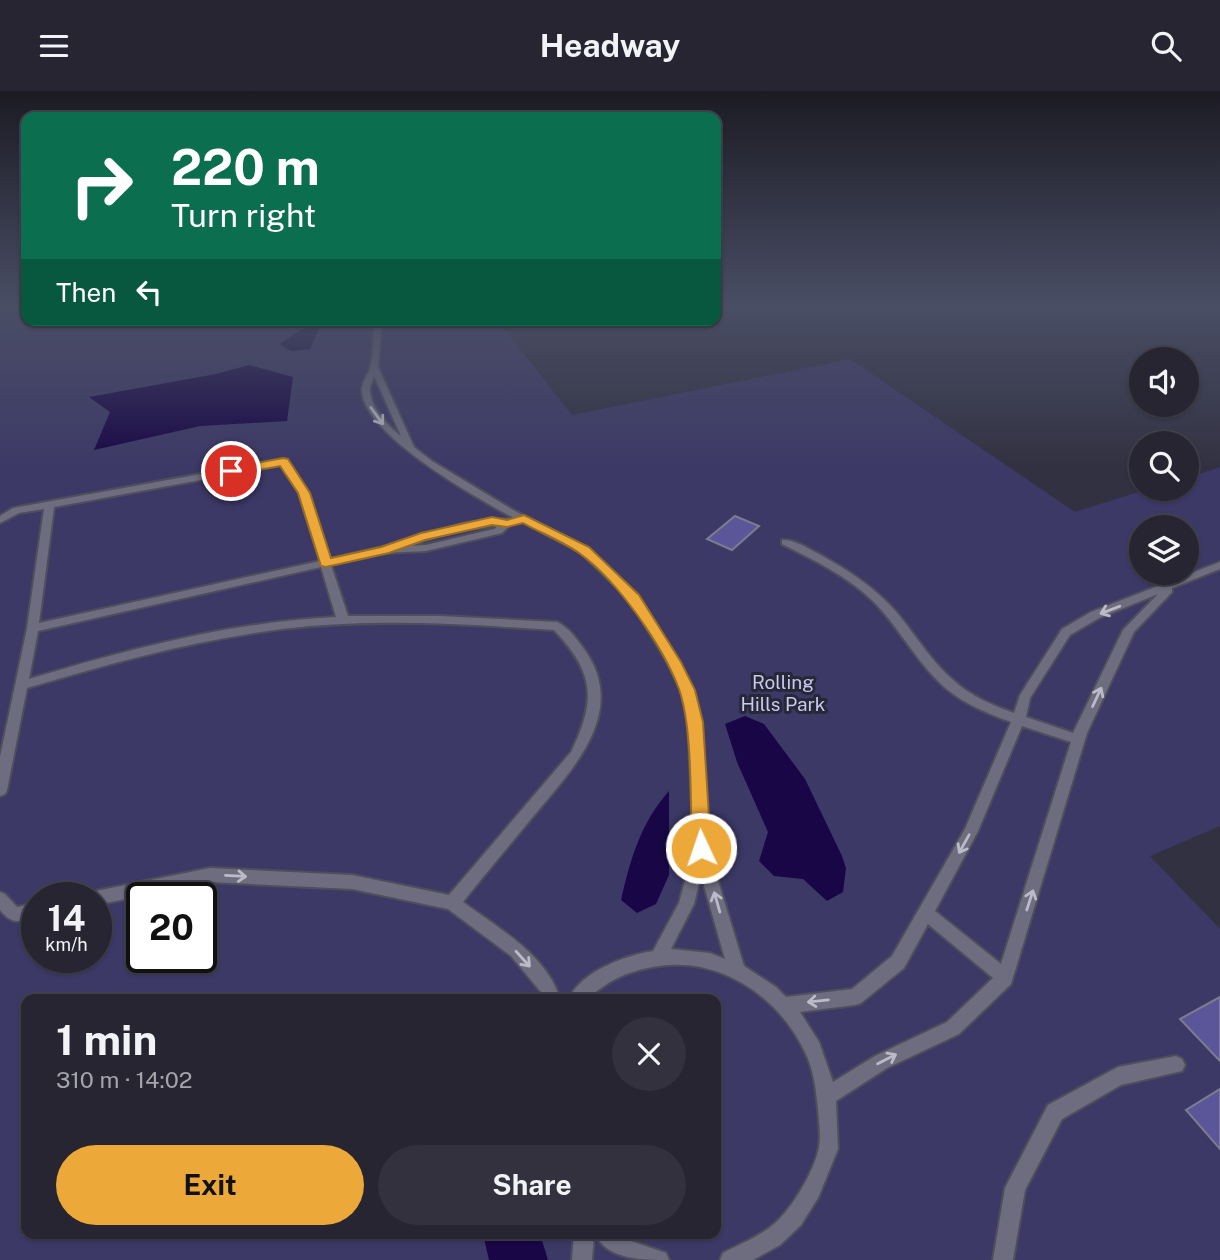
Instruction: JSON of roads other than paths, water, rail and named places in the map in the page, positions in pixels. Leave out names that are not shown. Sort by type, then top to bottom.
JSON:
[{"type":"lane","points":[[374,360],[366,388],[370,406],[388,430],[429,463],[524,519],[584,550],[634,598],[673,662],[687,690],[694,722],[701,848],[736,968]]},
{"type":"lane","points":[[374,366],[410,446]]},
{"type":"lane","points":[[0,520],[16,510],[283,462],[304,493],[343,620]]},
{"type":"lane","points":[[0,790],[33,628],[49,505]]},
{"type":"lane","points":[[33,628],[385,550],[421,537],[492,521],[507,523],[524,519]]},
{"type":"lane","points":[[786,542],[833,565],[884,605],[951,687],[977,702],[1079,740]]},
{"type":"lane","points":[[1199,574],[1220,565]]},
{"type":"lane","points":[[786,1005],[855,997],[898,962],[971,831],[1019,718],[1024,698],[1066,632],[1095,615],[1174,585]]},
{"type":"lane","points":[[829,1095],[881,1062],[953,1028],[1005,978],[1079,740],[1129,629],[1174,585]]},
{"type":"lane","points":[[23,685],[136,651],[247,629],[343,620],[440,618],[557,626],[584,656],[594,681],[595,713],[591,729],[576,755],[452,904]]},
{"type":"lane","points":[[659,955],[686,904],[701,848]]},
{"type":"lane","points":[[112,895],[210,875],[352,882],[452,904],[517,951],[550,994]]},
{"type":"lane","points":[[0,899],[15,915],[21,914]]},
{"type":"lane","points":[[926,913],[1005,978]]},
{"type":"lane","points":[[581,994],[620,966],[659,955],[698,957],[736,968],[762,984],[786,1005],[813,1045],[829,1095],[828,1147],[810,1197],[775,1237],[730,1260]]},
{"type":"lane","points":[[1003,1260],[1015,1188],[1055,1112],[1118,1076],[1176,1065]]},
{"type":"lane","points":[[582,1260],[584,1239]]},
{"type":"lane","points":[[612,1239],[625,1249],[659,1260]]},
{"type":"park label","name":"Rolling Hills Park","points":[[783,693]]}]
